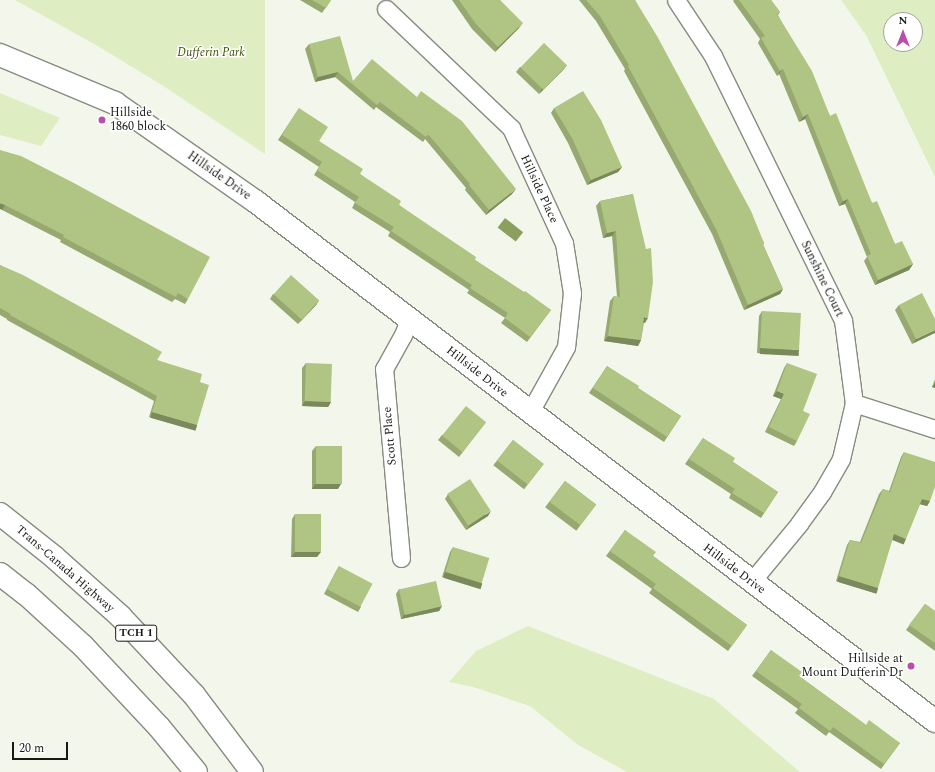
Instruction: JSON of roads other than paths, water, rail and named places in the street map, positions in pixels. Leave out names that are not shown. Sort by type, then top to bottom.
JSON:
[{"type":"main road","name":"Hillside Drive","points":[[0,55],[115,103],[255,201],[751,582],[935,721]]},
{"type":"main road","name":"Trans-Canada Highway","points":[[0,514],[54,557],[120,616],[194,695],[252,772]]},
{"type":"main road","points":[[0,574],[26,594],[83,646],[159,727],[196,772]]},
{"type":"street","name":"Sunshine Court","points":[[676,0],[713,56],[843,320],[854,403],[841,460],[830,479],[799,524],[751,582]]},
{"type":"street","name":"Hillside Place","points":[[386,9],[510,128],[564,243],[572,293],[566,347],[530,412]]},
{"type":"street","name":"Scott Place","points":[[400,558],[384,369],[403,335],[409,319]]},
{"type":"street","points":[[854,403],[935,430]]},
{"type":"place","name":"Hillside 1860 block","points":[[102,120]]},
{"type":"place","name":"Hillside at Mount Dufferin Dr","points":[[911,666]]},
{"type":"park label","name":"Dufferin Park","points":[[211,53]]}]
